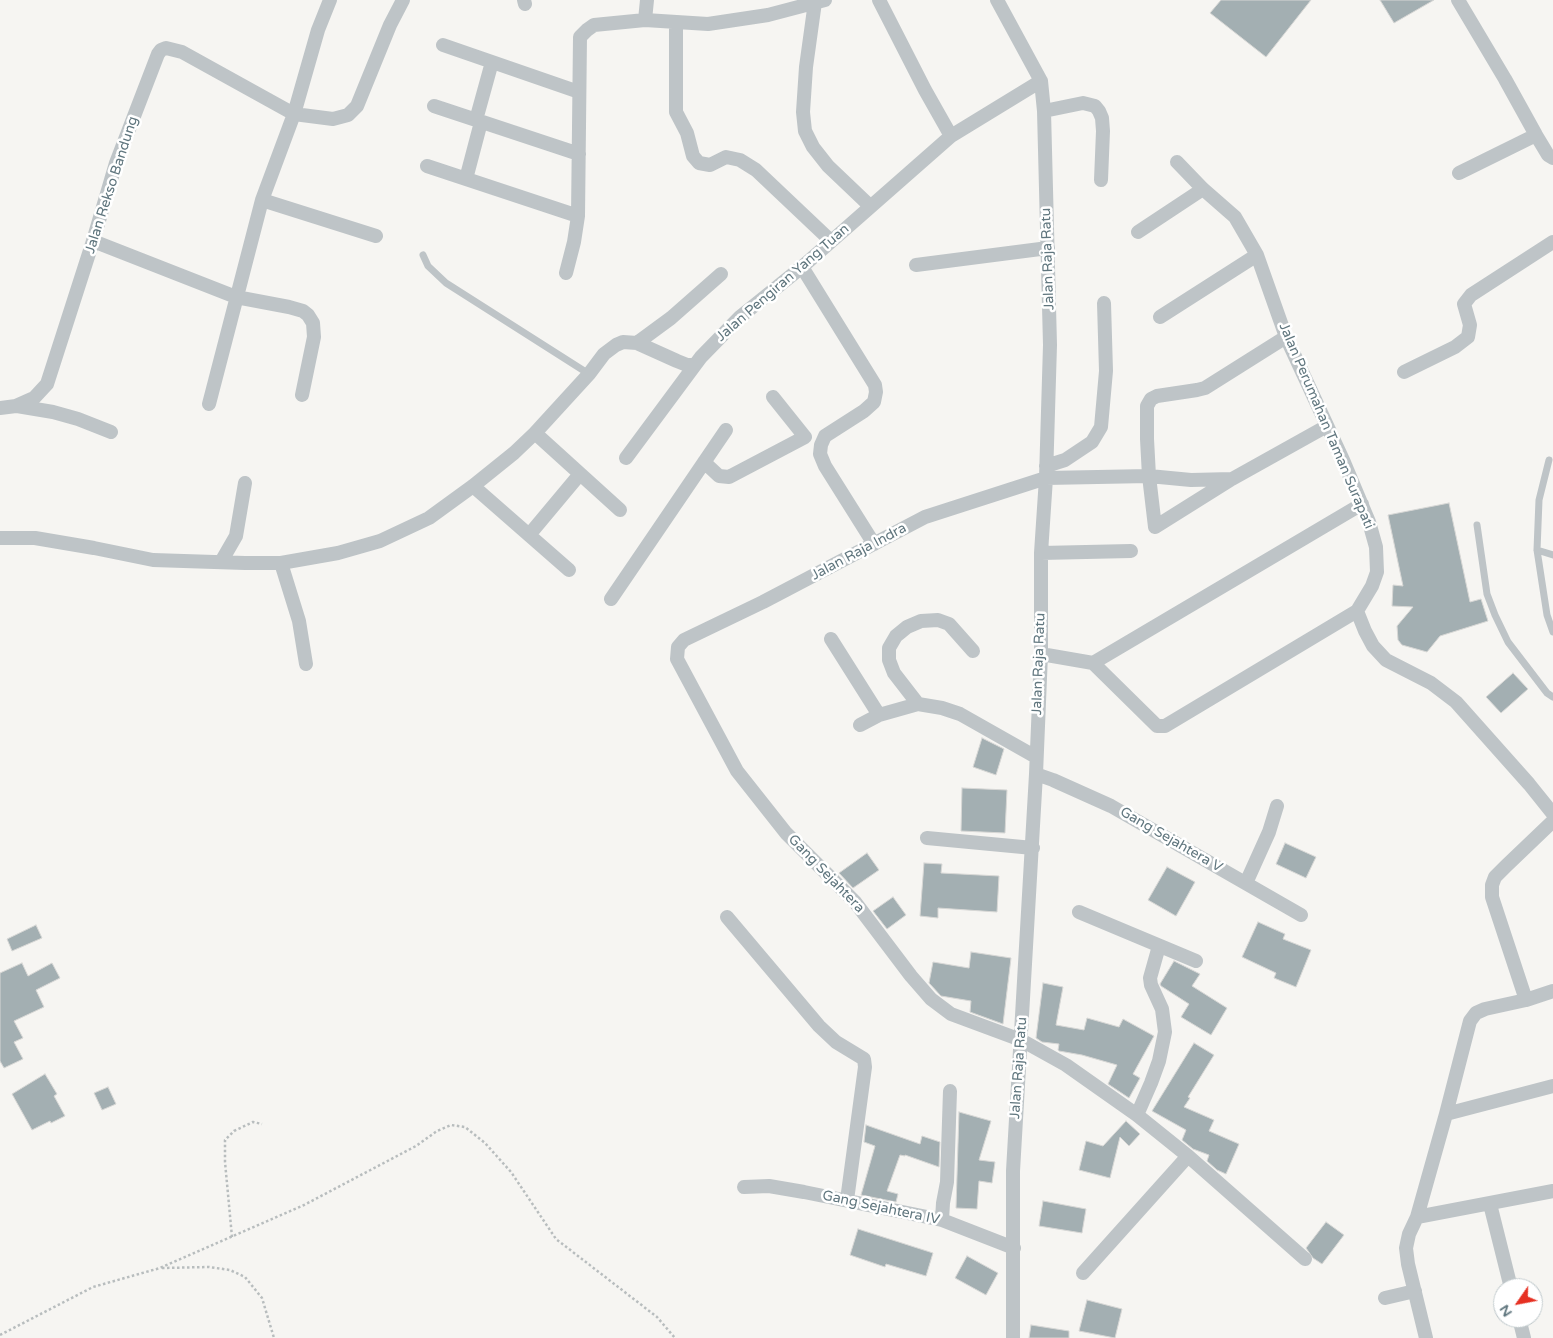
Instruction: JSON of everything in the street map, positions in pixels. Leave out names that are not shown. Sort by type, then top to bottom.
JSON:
[{"type":"street","points":[[209,404],[262,200],[294,114],[318,30],[330,0]]},
{"type":"street","points":[[294,114],[333,119],[348,115],[357,106],[390,26],[403,0]]},
{"type":"street","points":[[646,20],[647,0]]},
{"type":"street","points":[[879,0],[924,90],[951,136]]},
{"type":"street","name":"Jalan Raja Ratu","points":[[997,0],[1041,81],[1044,111],[1050,346],[1041,553],[1041,654],[1033,848],[1013,1171],[1013,1338]]},
{"type":"street","points":[[1458,0],[1548,155],[1553,158]]},
{"type":"street","points":[[566,273],[578,216],[580,37],[594,25],[646,20],[708,24],[768,15],[820,1],[806,67],[803,112],[805,131],[813,147],[828,166],[870,206]]},
{"type":"street","points":[[676,23],[676,112],[688,133],[693,156],[699,163],[710,165],[726,157],[740,160],[756,170],[831,242]]},
{"type":"street","points":[[443,45],[579,92]]},
{"type":"street","name":"Jalan Rekso Bandung","points":[[0,408],[16,406],[34,398],[47,384],[93,242],[116,162],[156,58],[161,50],[166,48],[182,52],[294,114]]},
{"type":"street","points":[[466,179],[492,62]]},
{"type":"street","name":"Jalan Pengiran Yang Tuan","points":[[626,458],[701,356],[740,317],[802,267],[951,136],[1041,81]]},
{"type":"street","points":[[1044,111],[1083,103],[1095,106],[1102,118],[1101,180]]},
{"type":"street","points":[[434,106],[579,154]]},
{"type":"street","points":[[1459,173],[1536,135]]},
{"type":"street","name":"Jalan Perumahan Taman Surapati","points":[[1178,162],[1203,189],[1236,217],[1257,255],[1286,337],[1370,522],[1376,547],[1377,572],[1372,586],[1357,611]]},
{"type":"street","points":[[427,166],[578,216]]},
{"type":"street","points":[[1138,232],[1203,189]]},
{"type":"street","points":[[262,200],[376,236]]},
{"type":"street","points":[[93,242],[236,297],[290,307],[308,315],[313,322],[314,337],[302,395]]},
{"type":"street","points":[[1404,372],[1455,347],[1468,337],[1470,325],[1464,304],[1471,295],[1553,242]]},
{"type":"street","points":[[916,265],[1048,248]]},
{"type":"street","points":[[1160,317],[1257,255]]},
{"type":"street","points":[[802,267],[875,385],[874,402],[864,411],[825,436],[820,445],[820,454],[825,466],[874,544]]},
{"type":"street","points":[[637,343],[671,318],[721,274]]},
{"type":"street","points":[[1046,472],[1092,442],[1101,427],[1106,371],[1104,303]]},
{"type":"street","points":[[1286,337],[1205,388],[1157,396],[1150,400],[1147,406],[1147,439],[1155,527],[1232,479],[1327,426]]},
{"type":"street","points":[[0,538],[35,538],[153,560],[281,563],[338,553],[380,541],[429,518],[472,486],[535,433],[589,374],[604,354],[616,345],[622,342],[637,343],[687,365],[695,365]]},
{"type":"street","points":[[773,397],[806,437],[823,441]]},
{"type":"street","points":[[16,406],[53,412],[78,419],[111,432]]},
{"type":"street","points":[[611,600],[726,430]]},
{"type":"street","points":[[535,433],[620,510]]},
{"type":"street","points":[[704,462],[719,476],[729,477],[806,437]]},
{"type":"street","name":"Jalan Raja Indra","points":[[677,659],[678,646],[684,640],[763,602],[925,517],[1046,472],[1060,478],[1149,476],[1191,480],[1232,479]]},
{"type":"street","points":[[529,535],[580,474]]},
{"type":"street","points":[[221,562],[236,536],[245,483]]},
{"type":"street","points":[[472,486],[568,570]]},
{"type":"street","points":[[1093,663],[1362,504]]},
{"type":"street","points":[[1041,553],[1131,551]]},
{"type":"street","points":[[281,563],[299,621],[306,664]]},
{"type":"street","points":[[1041,654],[1093,663],[1157,726],[1165,726],[1357,611],[1373,646],[1386,660],[1431,683],[1456,702],[1553,814]]},
{"type":"street","points":[[918,704],[894,673],[889,660],[889,648],[896,636],[907,627],[921,620],[938,620],[949,624],[973,652]]},
{"type":"street","points":[[831,639],[879,715]]},
{"type":"street","name":"Gang Sejahtera","points":[[677,659],[737,771],[786,833],[855,902],[932,999],[951,1014],[1021,1040],[1066,1065],[1137,1115],[1188,1156],[1304,1259]]},
{"type":"street","points":[[860,725],[879,715],[918,704],[942,708],[960,714],[1036,758]]},
{"type":"street","name":"Gang Sejahtera V","points":[[1036,774],[1111,806],[1301,915]]},
{"type":"street","points":[[1246,883],[1269,832],[1277,806]]},
{"type":"street","points":[[1526,1000],[1492,897],[1492,886],[1495,877],[1553,821]]},
{"type":"street","points":[[927,838],[1033,848]]},
{"type":"street","points":[[1079,912],[1196,961]]},
{"type":"street","points":[[727,917],[819,1026],[836,1042],[864,1059],[865,1067],[847,1200]]},
{"type":"street","points":[[1137,1115],[1159,1061],[1165,1032],[1162,1009],[1151,985],[1150,978],[1159,946]]},
{"type":"street","points":[[1426,1338],[1408,1264],[1406,1248],[1446,1114],[1470,1021],[1476,1013],[1485,1009],[1526,1000],[1553,991]]},
{"type":"street","points":[[1446,1114],[1553,1086]]},
{"type":"street","points":[[942,1220],[946,1182],[950,1091]]},
{"type":"street","points":[[1083,1273],[1188,1156]]},
{"type":"street","name":"Gang Sejahtera IV","points":[[744,1187],[768,1186],[942,1220],[1014,1248]]},
{"type":"street","points":[[1417,1216],[1553,1191]]},
{"type":"street","points":[[1490,1204],[1509,1278]]},
{"type":"street","points":[[1385,1298],[1415,1291]]},
{"type":"lane","points":[[423,255],[428,266],[446,282],[589,374]]},
{"type":"lane","points":[[1549,460],[1539,500],[1536,550],[1553,632]]},
{"type":"lane","points":[[1477,525],[1487,594],[1495,615],[1508,642],[1553,697]]},
{"type":"lane","points":[[1536,550],[1553,555]]},
{"type":"path","points":[[232,1237],[225,1140],[234,1131],[253,1122],[262,1124]]},
{"type":"path","points":[[0,1335],[93,1287],[160,1268],[304,1205],[416,1146],[437,1131],[451,1125],[465,1127],[485,1143],[511,1172],[556,1240],[657,1317],[675,1338]]},
{"type":"path","points":[[160,1268],[209,1267],[230,1270],[245,1277],[262,1298],[274,1338]]},
{"type":"building","points":[[1221,0],[1311,0],[1266,57],[1210,13]]},
{"type":"building","points":[[1380,0],[1434,0],[1394,23]]},
{"type":"building","points":[[1449,503],[1470,602],[1481,599],[1488,621],[1440,636],[1427,652],[1402,645],[1398,640],[1397,626],[1413,607],[1392,606],[1393,585],[1403,586],[1388,515]]},
{"type":"building","points":[[1513,673],[1528,689],[1501,713],[1486,697]]},
{"type":"building","points":[[982,738],[1004,749],[996,775],[973,767]]},
{"type":"building","points":[[962,788],[1007,790],[1005,833],[961,831]]},
{"type":"building","points":[[1285,843],[1316,857],[1306,878],[1276,864]]},
{"type":"building","points":[[867,853],[879,870],[853,888],[839,873]]},
{"type":"building","points":[[924,863],[942,864],[941,873],[999,876],[997,912],[938,908],[938,918],[920,916]]},
{"type":"building","points":[[1167,867],[1195,882],[1176,916],[1148,900]]},
{"type":"building","points":[[893,897],[906,915],[887,929],[873,911]]},
{"type":"building","points":[[1258,922],[1285,934],[1283,939],[1311,950],[1296,987],[1274,978],[1276,973],[1242,957]]},
{"type":"building","points":[[36,925],[42,938],[12,951],[7,939]]},
{"type":"building","points":[[971,952],[1011,958],[1003,1024],[970,1012],[971,1001],[941,996],[929,983],[933,962],[969,968]]},
{"type":"building","points":[[1174,961],[1200,974],[1192,986],[1227,1008],[1211,1035],[1181,1017],[1189,1004],[1160,984]]},
{"type":"building","points":[[22,963],[28,976],[52,963],[60,978],[36,990],[44,1007],[14,1021],[23,1038],[14,1042],[23,1059],[4,1068],[0,1061],[0,973]]},
{"type":"building","points":[[1043,983],[1063,987],[1056,1025],[1084,1030],[1087,1018],[1119,1027],[1123,1019],[1154,1036],[1133,1074],[1140,1078],[1129,1098],[1108,1084],[1117,1065],[1082,1055],[1059,1051],[1059,1044],[1042,1042],[1036,1038]]},
{"type":"building","points":[[1194,1043],[1214,1055],[1188,1097],[1190,1098],[1184,1107],[1214,1120],[1209,1131],[1239,1144],[1226,1174],[1217,1170],[1207,1161],[1209,1155],[1193,1149],[1182,1140],[1186,1130],[1152,1111]]},
{"type":"building","points":[[45,1074],[57,1094],[54,1096],[65,1116],[32,1130],[12,1094]]},
{"type":"building","points":[[108,1087],[116,1104],[102,1110],[94,1093]]},
{"type":"building","points":[[959,1112],[991,1121],[979,1160],[995,1162],[992,1183],[979,1181],[977,1209],[956,1208]]},
{"type":"building","points":[[1126,1121],[1140,1134],[1129,1146],[1120,1137],[1110,1178],[1079,1170],[1086,1141],[1103,1146]]},
{"type":"building","points":[[866,1125],[920,1144],[922,1136],[940,1142],[939,1167],[900,1155],[887,1191],[898,1194],[896,1202],[861,1195],[875,1146],[864,1142]]},
{"type":"building","points":[[1043,1201],[1086,1209],[1082,1233],[1039,1226]]},
{"type":"building","points":[[1326,1222],[1344,1235],[1322,1264],[1313,1258],[1306,1248]]},
{"type":"building","points":[[858,1229],[933,1253],[926,1276],[886,1264],[885,1267],[850,1255]]},
{"type":"building","points":[[967,1256],[998,1273],[986,1295],[955,1278]]},
{"type":"building","points":[[1087,1300],[1122,1309],[1115,1338],[1079,1331]]},
{"type":"building","points":[[1031,1325],[1069,1331],[1069,1338],[1029,1338]]}]
